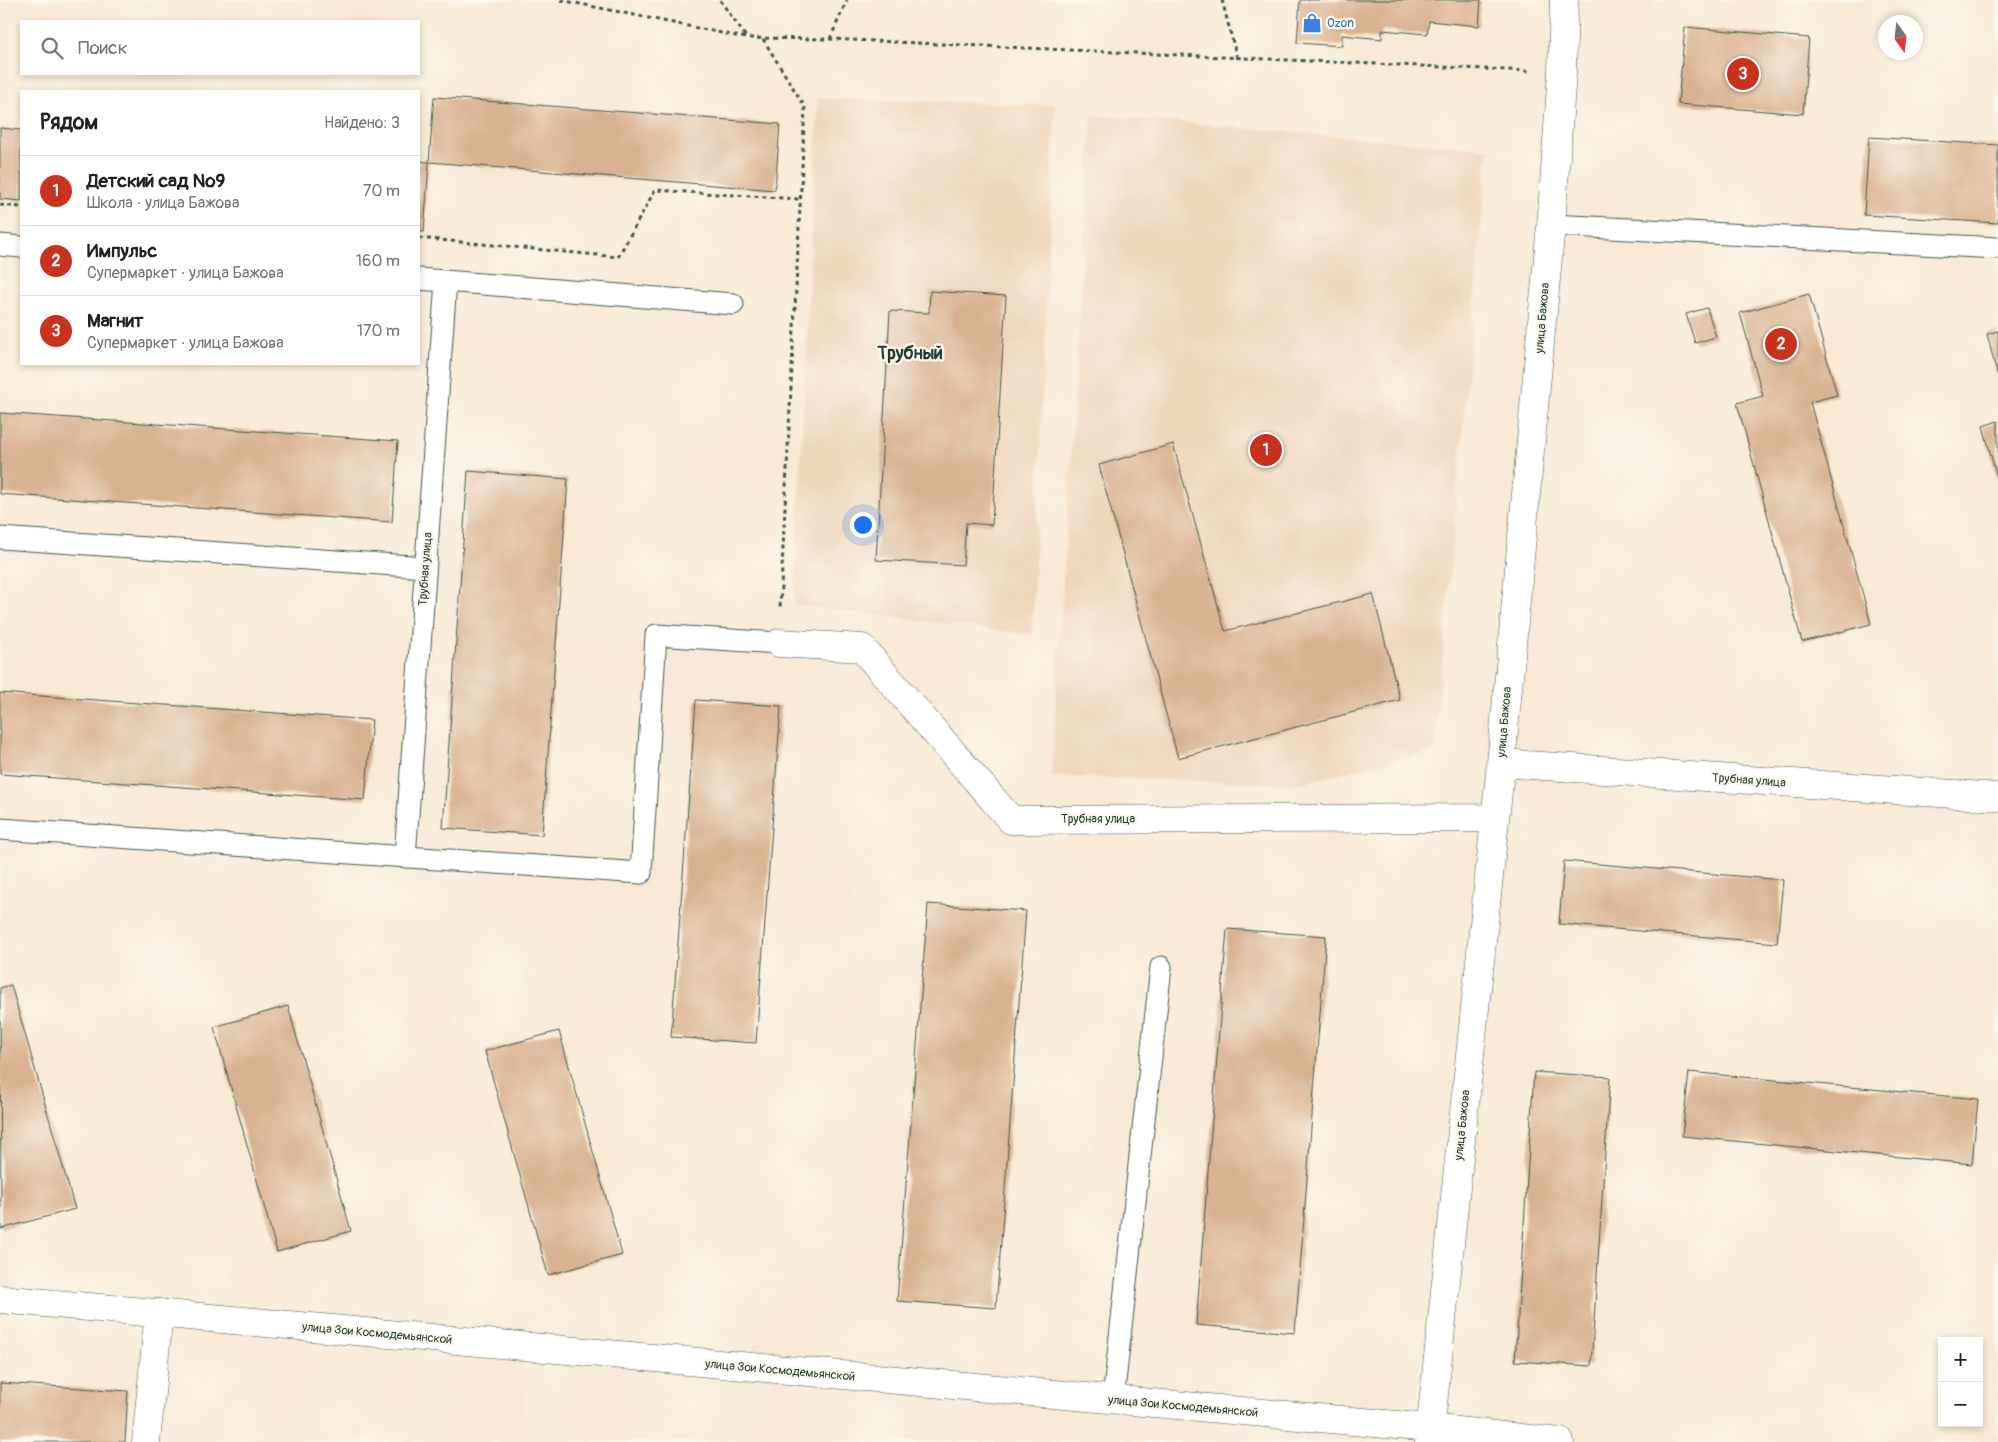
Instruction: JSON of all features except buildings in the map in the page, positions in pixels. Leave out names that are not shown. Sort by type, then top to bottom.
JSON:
[{"type":"street","name":"улица Бажова","points":[[1429,1435],[1501,763],[1551,225],[1562,72],[1564,0]]},
{"type":"street","name":"Трубная улица","points":[[779,643],[862,648],[1011,820],[1495,818]]},
{"type":"street","name":"Трубная улица","points":[[1501,763],[1998,796]]},
{"type":"street","name":"улица Зои Космодемьянской","points":[[0,1299],[1113,1400],[1429,1435],[1560,1442]]},
{"type":"street","points":[[146,1442],[159,1313]]},
{"type":"lane","points":[[1551,225],[1998,248]]},
{"type":"lane","points":[[0,245],[20,247]]},
{"type":"lane","points":[[420,279],[733,304]]},
{"type":"lane","name":"Трубная улица","points":[[405,856],[446,281]]},
{"type":"lane","points":[[0,538],[426,567]]},
{"type":"lane","points":[[0,829],[641,873],[656,635],[779,643]]},
{"type":"lane","points":[[1113,1400],[1160,967]]},
{"type":"path","points":[[561,0],[746,38],[830,39],[1562,72]]},
{"type":"path","points":[[720,0],[746,38]]},
{"type":"path","points":[[830,39],[847,0]]},
{"type":"path","points":[[1222,0],[1237,58]]},
{"type":"path","points":[[763,39],[805,107],[779,643]]},
{"type":"path","points":[[420,238],[618,257],[655,190],[800,199]]},
{"type":"path","points":[[0,206],[20,207]]},
{"type":"shaded area","points":[[818,98],[1055,105],[1032,635],[794,605]]},
{"type":"shaded area","points":[[1092,115],[1488,149],[1434,751],[1296,784],[1051,776]]},
{"type":"place","name":"Ozon","points":[[1312,23]]},
{"type":"place","name":"Магнит","points":[[1743,74]]},
{"type":"place","name":"Импульс","points":[[1781,344]]},
{"type":"place","name":"Детский сад №9","points":[[1266,450]]},
{"type":"district","name":"Трубный","points":[[910,353]]}]
